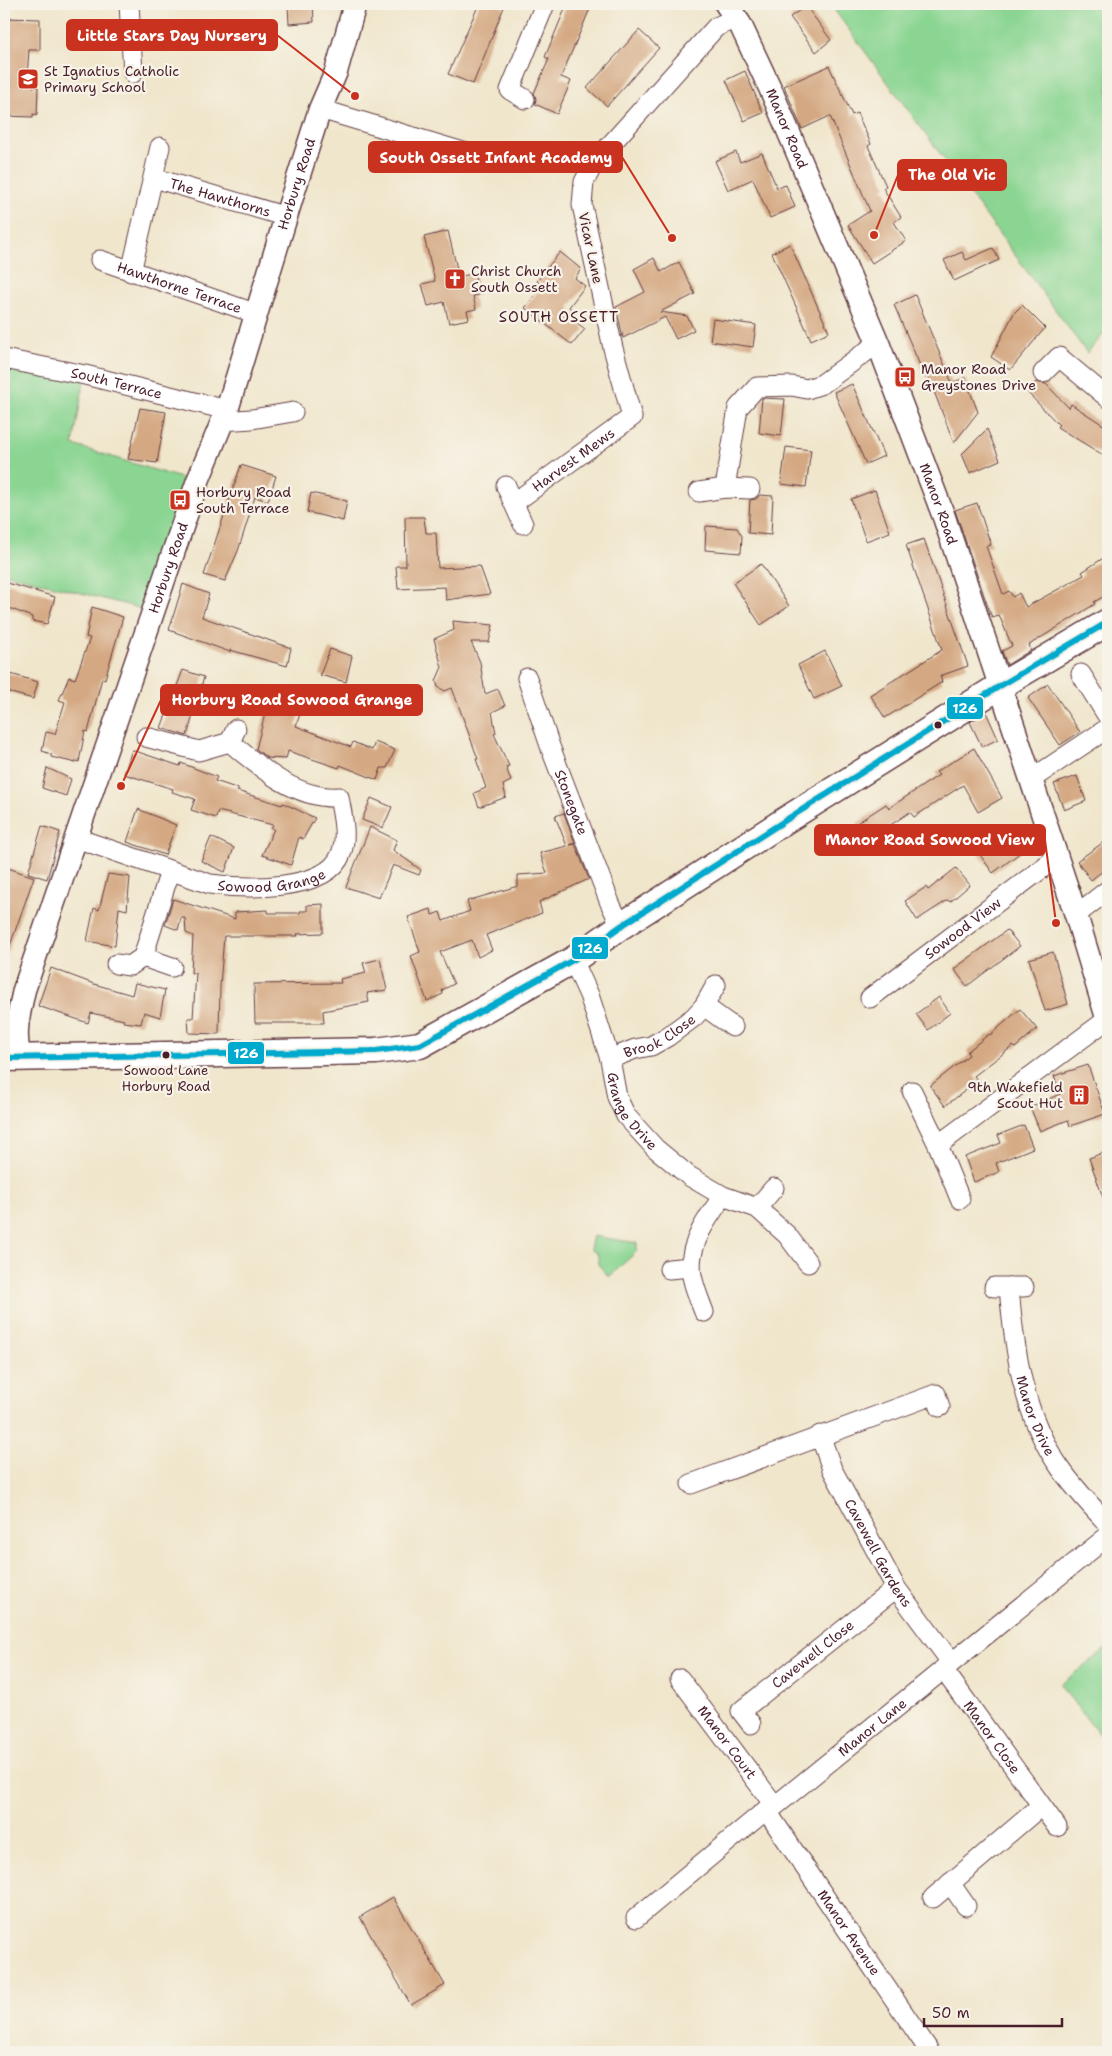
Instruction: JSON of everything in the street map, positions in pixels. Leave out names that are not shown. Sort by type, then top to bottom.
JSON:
[{"type":"main road","points":[[12,1057],[376,1051],[420,1045],[573,960],[621,926],[1000,686],[1108,622]]},
{"type":"street","points":[[129,4],[133,74]]},
{"type":"street","name":"Horbury Road","points":[[12,1057],[16,1044],[16,1032],[24,990],[197,483],[224,416],[320,109],[336,72],[355,4]]},
{"type":"street","points":[[525,99],[510,90],[545,4]]},
{"type":"street","name":"Manor Road","points":[[731,11],[770,88],[878,343],[944,517],[1076,915],[1108,1020]]},
{"type":"street","name":"Vicar Lane","points":[[632,417],[613,348],[582,205],[584,182],[594,163],[731,11]]},
{"type":"street","points":[[320,109],[470,154]]},
{"type":"street","name":"The Hawthorns","points":[[131,272],[160,147]]},
{"type":"street","name":"The Hawthorns","points":[[154,178],[287,217]]},
{"type":"street","name":"Hawthorne Terrace","points":[[100,260],[257,314]]},
{"type":"street","points":[[725,488],[738,408],[757,387],[792,386],[808,389],[822,384],[878,343]]},
{"type":"street","points":[[1043,374],[1059,357],[1108,398]]},
{"type":"street","name":"South Terrace","points":[[4,359],[85,375],[224,416],[252,420],[293,412]]},
{"type":"street","name":"Harvest Mews","points":[[523,524],[511,494],[632,417]]},
{"type":"street","points":[[699,492],[725,488],[750,489]]},
{"type":"street","points":[[1081,674],[1108,717]]},
{"type":"street","name":"Stonegate","points":[[527,678],[551,749],[610,903],[621,926]]},
{"type":"street","points":[[1030,780],[1108,728]]},
{"type":"street","name":"Sowood Grange","points":[[76,838],[210,884],[232,887],[275,885],[311,880],[324,874],[334,866],[341,854],[344,833],[339,797],[328,798],[290,786],[253,761],[233,735],[199,751],[146,738]]},
{"type":"street","name":"Sowood View","points":[[870,998],[1056,858]]},
{"type":"street","points":[[116,964],[130,966],[143,957],[170,871]]},
{"type":"street","points":[[1076,915],[1108,890]]},
{"type":"street","points":[[143,957],[172,967]]},
{"type":"street","name":"Grange Drive","points":[[573,960],[589,995],[610,1059],[617,1097],[626,1116],[639,1132],[674,1165],[689,1176],[723,1196],[757,1208],[787,1235],[808,1263]]},
{"type":"street","name":"Brook Close","points":[[610,1059],[635,1049],[651,1046],[667,1038],[694,1017],[704,1006],[716,985]]},
{"type":"street","name":"Horbury Road","points":[[4,1016],[24,990]]},
{"type":"street","name":"Brook Close","points":[[704,1006],[733,1027]]},
{"type":"street","points":[[938,1145],[1108,1020]]},
{"type":"street","points":[[912,1091],[938,1145],[960,1199]]},
{"type":"street","points":[[757,1208],[774,1188]]},
{"type":"street","points":[[704,1312],[691,1266],[695,1247],[703,1227],[723,1196]]},
{"type":"street","points":[[669,1269],[691,1266]]},
{"type":"street","name":"Manor Drive","points":[[1009,1287],[1017,1359],[1028,1400],[1043,1438],[1060,1469],[1108,1524]]},
{"type":"street","points":[[691,1484],[820,1435],[936,1394],[940,1407]]},
{"type":"street","name":"Cavewell Gardens","points":[[820,1435],[832,1469],[896,1588],[947,1666]]},
{"type":"street","name":"Manor Lane","points":[[636,1918],[1108,1536]]},
{"type":"street","name":"Cavewell Close","points":[[751,1724],[741,1711],[896,1588]]},
{"type":"street","name":"Manor Close","points":[[947,1666],[1057,1827]]},
{"type":"street","name":"Manor Court","points":[[680,1679],[770,1808]]},
{"type":"street","points":[[933,1898],[1041,1806]]},
{"type":"street","name":"Manor Avenue","points":[[770,1808],[928,2049],[924,2052]]},
{"type":"street","points":[[950,1883],[966,1906]]},
{"type":"green space","points":[[830,4],[1108,4],[1108,329],[1087,353]]},
{"type":"green space","points":[[4,359],[85,375],[73,445],[197,483],[154,612],[4,573]]},
{"type":"green space","points":[[593,1236],[637,1243],[637,1251],[609,1277],[598,1264],[598,1254],[590,1249]]},
{"type":"green space","points":[[1108,1647],[1108,1740],[1105,1742],[1060,1685]]},
{"type":"building","points":[[313,4],[314,22],[289,24],[288,5]]},
{"type":"building","points":[[479,4],[496,4],[504,7],[473,84],[448,74]]},
{"type":"building","points":[[567,4],[592,4],[561,77],[571,81],[557,114],[535,104],[534,93],[549,59],[545,57]]},
{"type":"building","points":[[806,6],[831,40],[816,52],[790,17]]},
{"type":"building","points":[[4,18],[40,19],[40,50],[29,50],[27,77],[34,77],[33,87],[38,87],[37,115],[33,114],[33,117],[4,116]]},
{"type":"building","points":[[639,30],[659,48],[607,106],[587,88]]},
{"type":"building","points":[[829,66],[852,115],[857,113],[871,144],[868,146],[886,186],[883,188],[901,217],[894,222],[906,241],[872,263],[848,225],[870,211],[830,116],[802,129],[784,86]]},
{"type":"building","points":[[745,71],[763,113],[744,121],[726,80]]},
{"type":"building","points":[[736,152],[740,162],[762,153],[777,188],[786,185],[795,207],[770,218],[753,179],[728,190],[715,161]]},
{"type":"building","name":"Christ Church South Ossett","points":[[448,231],[459,277],[474,273],[479,295],[473,296],[476,309],[467,311],[469,319],[449,323],[444,302],[428,306],[422,284],[435,281],[424,237]]},
{"type":"building","points":[[790,244],[829,332],[811,340],[772,253]]},
{"type":"building","points":[[993,248],[999,260],[954,281],[944,260],[962,252],[966,260]]},
{"type":"building","points":[[560,252],[581,269],[575,278],[585,286],[569,307],[571,309],[567,315],[585,329],[572,345],[525,308],[542,286],[537,281]]},
{"type":"building","points":[[654,258],[661,272],[679,262],[695,294],[660,312],[687,316],[694,330],[676,339],[665,317],[623,338],[616,307],[645,292],[634,269]]},
{"type":"building","points":[[915,295],[952,383],[965,378],[978,412],[954,443],[928,376],[925,377],[894,305]]},
{"type":"building","points":[[1022,305],[1045,328],[1010,370],[991,357],[1014,313]]},
{"type":"building","points":[[713,319],[756,325],[753,347],[710,341]]},
{"type":"building","points":[[1036,382],[1046,384],[1069,408],[1071,404],[1108,428],[1108,458],[1057,427],[1059,425],[1026,391]]},
{"type":"building","points":[[852,384],[884,456],[866,464],[834,392]]},
{"type":"building","points":[[762,398],[785,399],[781,436],[759,433]]},
{"type":"building","points":[[140,408],[166,412],[157,463],[128,459]]},
{"type":"building","points":[[987,429],[1000,460],[970,473],[962,454]]},
{"type":"building","points":[[786,447],[811,450],[806,487],[781,484]]},
{"type":"building","points":[[241,465],[276,476],[268,501],[255,497],[238,551],[225,581],[204,575]]},
{"type":"building","points":[[875,490],[890,532],[866,541],[851,499]]},
{"type":"building","points":[[311,493],[347,501],[343,521],[307,512]]},
{"type":"building","points":[[760,495],[773,496],[771,535],[748,533],[750,500],[756,499]]},
{"type":"building","points":[[977,503],[991,545],[986,546],[1003,594],[1009,591],[1013,597],[1019,593],[1026,607],[1084,575],[1082,572],[1108,555],[1108,594],[1029,645],[1031,650],[1007,665],[1002,651],[1012,646],[999,615],[992,617],[989,610],[955,510]]},
{"type":"building","points":[[405,517],[424,517],[426,533],[436,533],[438,568],[480,566],[490,594],[446,600],[445,587],[398,589],[396,566],[406,566]]},
{"type":"building","points":[[706,526],[737,528],[742,536],[741,553],[705,550]]},
{"type":"building","points":[[924,539],[968,666],[940,676],[942,682],[885,718],[870,695],[942,650],[906,545]]},
{"type":"building","points":[[761,564],[789,606],[761,625],[733,583]]},
{"type":"building","points":[[4,582],[55,597],[47,624],[32,621],[32,617],[4,606]]},
{"type":"building","points":[[183,584],[209,594],[202,617],[291,648],[287,666],[230,650],[230,652],[169,630]]},
{"type":"building","points":[[92,607],[123,617],[105,679],[102,678],[88,732],[85,731],[79,762],[76,761],[76,763],[51,757],[51,754],[42,751],[46,732],[55,734],[65,702],[59,700],[69,677],[75,679],[90,638],[86,637]]},
{"type":"building","points":[[453,621],[493,625],[489,642],[471,642],[480,662],[485,694],[498,689],[505,706],[492,712],[496,733],[494,734],[509,766],[506,767],[511,781],[503,785],[506,797],[479,807],[474,793],[486,788],[476,759],[478,759],[452,688],[445,691],[438,687],[436,681],[442,667],[434,639],[454,630]]},
{"type":"building","points":[[330,649],[352,656],[346,682],[320,675]]},
{"type":"building","points":[[825,651],[842,686],[814,699],[798,665]]},
{"type":"building","points":[[183,670],[204,677],[187,736],[161,728]]},
{"type":"building","points":[[4,672],[38,682],[33,699],[4,691]]},
{"type":"building","points":[[1048,684],[1080,732],[1060,745],[1028,698]]},
{"type":"building","points":[[274,687],[305,699],[296,726],[351,747],[353,742],[372,750],[375,742],[395,750],[387,768],[381,768],[377,780],[340,765],[339,768],[288,751],[286,759],[267,758],[256,749],[266,710],[240,694],[269,698]]},
{"type":"building","points":[[986,712],[998,739],[982,747],[970,722]]},
{"type":"building","points":[[974,748],[1002,798],[978,812],[963,785],[914,817],[910,812],[868,840],[857,823],[886,804],[889,808],[939,775],[936,772]]},
{"type":"building","points":[[132,750],[180,766],[181,763],[217,777],[215,781],[239,789],[237,791],[282,805],[283,803],[315,818],[303,839],[299,837],[291,865],[262,855],[274,829],[271,828],[273,825],[218,811],[216,818],[191,810],[195,799],[172,792],[173,789],[124,774]]},
{"type":"building","points":[[47,768],[71,779],[66,796],[42,788]]},
{"type":"building","points":[[1077,776],[1086,801],[1064,810],[1054,784]]},
{"type":"building","points":[[371,798],[392,807],[383,828],[362,820]]},
{"type":"building","points":[[138,809],[176,825],[165,855],[127,842]]},
{"type":"building","points":[[564,813],[575,843],[570,845],[575,844],[589,879],[539,902],[542,913],[486,935],[492,950],[478,957],[472,940],[440,952],[454,984],[442,990],[443,994],[427,1001],[411,956],[420,952],[408,917],[431,909],[432,915],[440,912],[443,921],[470,911],[467,901],[518,886],[518,875],[547,873],[540,853],[567,846],[555,816]]},
{"type":"building","points":[[42,826],[60,832],[47,879],[28,873]]},
{"type":"building","points":[[370,827],[397,840],[393,850],[421,870],[419,875],[393,865],[379,898],[346,887]]},
{"type":"building","points":[[1006,831],[1021,852],[993,873],[978,852]]},
{"type":"building","points":[[211,837],[234,848],[225,872],[201,861]]},
{"type":"building","points":[[1108,839],[1108,867],[1091,880],[1077,861]]},
{"type":"building","points":[[8,868],[34,877],[6,957],[4,956],[4,879]]},
{"type":"building","points":[[956,868],[970,885],[950,902],[948,900],[917,920],[905,901],[926,887],[928,890]]},
{"type":"building","points":[[108,874],[130,877],[127,910],[119,908],[115,946],[87,941],[94,908],[99,910]]},
{"type":"building","points":[[173,899],[235,919],[235,912],[268,910],[268,913],[300,913],[300,911],[307,911],[307,905],[323,904],[323,933],[297,934],[298,936],[224,936],[219,1034],[189,1033],[188,1018],[193,1018],[196,973],[191,973],[193,936],[186,933],[185,918],[181,918],[178,930],[165,925]]},
{"type":"building","points":[[1007,930],[1020,946],[967,986],[954,969]]},
{"type":"building","points":[[1053,952],[1068,1004],[1045,1011],[1029,959]]},
{"type":"building","points":[[380,959],[387,990],[367,993],[369,1002],[323,1011],[324,1023],[255,1023],[254,984],[341,983],[340,979],[366,973],[363,963]]},
{"type":"building","points":[[51,968],[94,984],[132,995],[135,983],[165,990],[160,1017],[144,1012],[141,1024],[123,1022],[124,1020],[91,1013],[88,1023],[38,1006]]},
{"type":"building","points":[[939,997],[950,1013],[928,1030],[916,1014]]},
{"type":"building","points":[[1020,1009],[1037,1029],[1015,1048],[1013,1046],[974,1076],[978,1081],[945,1106],[930,1086],[969,1055],[967,1052]]},
{"type":"building","name":"9th Wakefield Scout Hut","points":[[1088,1065],[1105,1114],[1070,1126],[1068,1120],[1040,1131],[1030,1107],[1060,1094],[1054,1076]]},
{"type":"building","points":[[1024,1125],[1033,1148],[996,1163],[999,1172],[974,1182],[965,1157],[1001,1143],[998,1135]]},
{"type":"building","points":[[1108,1151],[1108,1205],[1106,1206],[1089,1158]]},
{"type":"building","points":[[393,1897],[445,1985],[411,2005],[360,1917]]},
{"type":"transit line","name":"126","points":[[4,1058],[376,1051],[420,1045],[573,960],[621,926],[789,818],[1000,686],[1108,622]]},
{"type":"place","name":"St Ignatius Catholic Primary School","points":[[28,79]]},
{"type":"place","name":"Little Stars Day Nursery","points":[[355,96]]},
{"type":"place","name":"The Old Vic","points":[[874,235]]},
{"type":"place","name":"South Ossett Infant Academy","points":[[672,238]]},
{"type":"place","name":"Christ Church South Ossett","points":[[455,279]]},
{"type":"place","name":"Manor Road Greystones Drive","points":[[905,377]]},
{"type":"place","name":"Horbury Road South Terrace","points":[[180,500]]},
{"type":"place","name":"Horbury Road Sowood Grange","points":[[121,786]]},
{"type":"place","name":"Manor Road Sowood View","points":[[1056,923]]},
{"type":"place","name":"Sowood Lane Horbury Road","points":[[166,1055]]},
{"type":"place","name":"9th Wakefield Scout Hut","points":[[1079,1095]]},
{"type":"district","name":"SOUTH OSSETT","points":[[559,317]]}]
